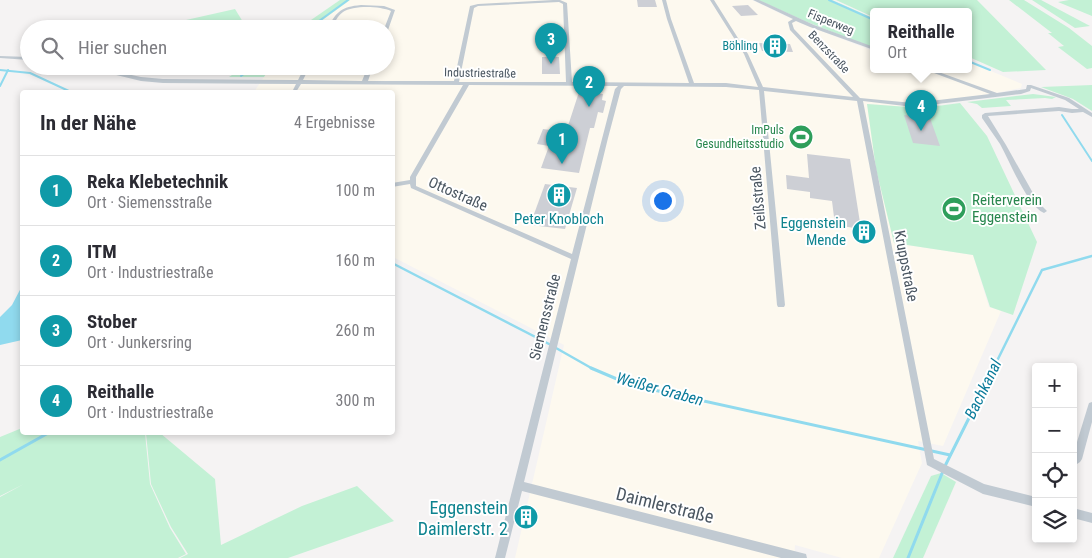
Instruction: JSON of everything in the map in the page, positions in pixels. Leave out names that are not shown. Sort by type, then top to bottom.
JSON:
[{"type":"street","points":[[664,0],[668,19],[692,85]]},
{"type":"street","name":"Zeißstraße","points":[[712,0],[746,54],[761,88],[781,305]]},
{"type":"street","name":"Fisperweg","points":[[755,0],[796,19],[870,47]]},
{"type":"street","points":[[456,83],[474,5],[560,1],[565,3],[569,84]]},
{"type":"street","points":[[334,20],[337,15],[352,7],[386,7],[393,11],[390,20]]},
{"type":"street","name":"Benzstraße","points":[[796,19],[790,22],[790,26],[860,101]]},
{"type":"street","points":[[0,58],[20,59]]},
{"type":"street","points":[[938,73],[998,94],[1028,88],[1055,94],[1067,99],[1092,115]]},
{"type":"street","name":"Industriestraße","points":[[125,75],[150,80],[621,86],[630,84],[692,85],[761,88],[860,101],[913,105],[998,94]]},
{"type":"street","points":[[295,90],[303,75]]},
{"type":"street","points":[[365,82],[368,75]]},
{"type":"street","name":"Ottostraße","points":[[468,83],[428,150],[412,182],[413,187],[575,258]]},
{"type":"street","name":"Siemensstraße","points":[[500,558],[618,89],[621,86]]},
{"type":"street","name":"Kruppstraße","points":[[860,101],[930,462],[983,490],[1032,501]]},
{"type":"street","points":[[1044,211],[1035,204],[985,115],[1043,110],[1085,110]]},
{"type":"street","points":[[395,185],[412,182]]},
{"type":"street","points":[[1077,459],[1092,406]]},
{"type":"street","name":"Daimlerstraße","points":[[518,485],[802,558]]},
{"type":"street","points":[[1077,514],[1092,518]]},
{"type":"shaded area","points":[[350,0],[752,0],[800,23],[870,50],[870,73],[972,73],[972,63],[1022,84],[1021,88],[922,108],[867,104],[894,243],[973,255],[989,307],[1001,311],[943,446],[918,441],[922,463],[879,558],[842,558],[795,545],[794,558],[515,558],[564,345],[395,258],[395,90],[255,90],[265,75],[395,75],[395,20],[322,20]]},
{"type":"green space","points":[[340,0],[350,0],[322,20],[311,20]]},
{"type":"green space","points":[[758,0],[832,0],[870,17],[870,47]]},
{"type":"green space","points":[[836,0],[977,0],[1046,70],[1003,72],[972,58],[972,8],[870,8],[870,16]]},
{"type":"green space","points":[[1009,0],[1024,0],[1069,28],[1092,46],[1092,68],[1087,69],[1058,47],[1064,46],[1048,33],[1052,33]]},
{"type":"green space","points":[[1032,0],[1041,0],[1090,26],[1075,28]]},
{"type":"green space","points":[[1092,0],[1092,16],[1058,2]]},
{"type":"green space","points":[[235,9],[242,20],[186,20]]},
{"type":"green space","points":[[232,75],[265,75],[264,77],[229,77]]},
{"type":"green space","points":[[1092,85],[1092,111],[1073,99],[1041,87]]},
{"type":"green space","points":[[1033,94],[1056,97],[1052,99],[1006,100],[1011,106],[982,108],[977,104],[967,102]]},
{"type":"green space","name":"Reiterverein Eggenstein","points":[[960,103],[987,136],[1037,242],[1013,315],[990,307],[973,255],[894,243],[876,169],[867,104],[922,108]]},
{"type":"green space","points":[[20,429],[20,435],[145,435],[150,484],[170,528],[186,554],[178,558],[0,558],[0,497],[24,484],[0,496],[0,437]]},
{"type":"green space","points":[[146,435],[162,435],[215,479],[221,545],[302,506],[357,486],[394,521],[288,558],[180,558],[188,554],[171,527],[151,484]]},
{"type":"green space","points":[[941,473],[956,482],[923,558],[893,558],[931,476]]},
{"type":"water","points":[[20,290],[20,340],[0,345],[0,317],[12,305]]},
{"type":"building","points":[[637,0],[655,0],[657,7],[638,7]]},
{"type":"building","points":[[748,5],[758,15],[741,16],[732,6]]},
{"type":"building","name":"Böhling","points":[[759,43],[790,44],[793,52],[762,51]]},
{"type":"building","points":[[542,57],[559,57],[560,74],[542,74]]},
{"type":"building","points":[[579,92],[603,94],[602,100],[606,101],[603,113],[598,112],[594,128],[590,128],[579,173],[541,168],[549,146],[537,144],[543,129],[566,132]]},
{"type":"building","points":[[904,115],[930,118],[940,146],[913,143]]},
{"type":"building","points":[[807,154],[850,159],[861,229],[835,225],[832,201],[810,198],[810,192],[787,189],[786,175],[809,178]]},
{"type":"building","points":[[545,184],[577,188],[565,229],[530,225]]},
{"type":"waterway","points":[[320,20],[348,0]]},
{"type":"waterway","points":[[829,0],[870,18]]},
{"type":"waterway","points":[[972,63],[990,70]]},
{"type":"waterway","name":"Weißer Graben","points":[[0,70],[8,71]]},
{"type":"waterway","points":[[0,86],[8,71]]},
{"type":"waterway","name":"Weißer Graben","points":[[8,71],[20,72]]},
{"type":"waterway","name":"Weißer Graben","points":[[34,75],[67,90]]},
{"type":"waterway","points":[[1062,115],[1092,161]]},
{"type":"waterway","name":"Bachkanal","points":[[993,369],[1042,270],[1092,256]]},
{"type":"waterway","name":"Weißer Graben","points":[[395,265],[551,345]]},
{"type":"waterway","name":"Weißer Graben","points":[[556,348],[592,368]]},
{"type":"waterway","name":"Weißer Graben","points":[[592,368],[631,385],[950,455]]},
{"type":"waterway","name":"Bachkanal","points":[[945,466],[994,368]]},
{"type":"waterway","points":[[0,460],[45,435]]},
{"type":"waterway","name":"Bachkanal","points":[[908,558],[943,471]]},
{"type":"place","name":"Böhling","points":[[775,46]]},
{"type":"place","name":"Stober","points":[[551,64]]},
{"type":"place","name":"ITM","points":[[589,107]]},
{"type":"place","name":"Reithalle","points":[[921,131]]},
{"type":"place","name":"ImPuls Gesundheitsstudio","points":[[801,137]]},
{"type":"place","name":"Reka Klebetechnik","points":[[562,164]]},
{"type":"place","name":"Peter Knobloch","points":[[559,195]]},
{"type":"place","name":"Reiterverein Eggenstein","points":[[954,209]]},
{"type":"place","name":"Eggenstein Mende","points":[[864,232]]},
{"type":"place","name":"Eggenstein Daimlerstr. 2","points":[[526,517]]}]
